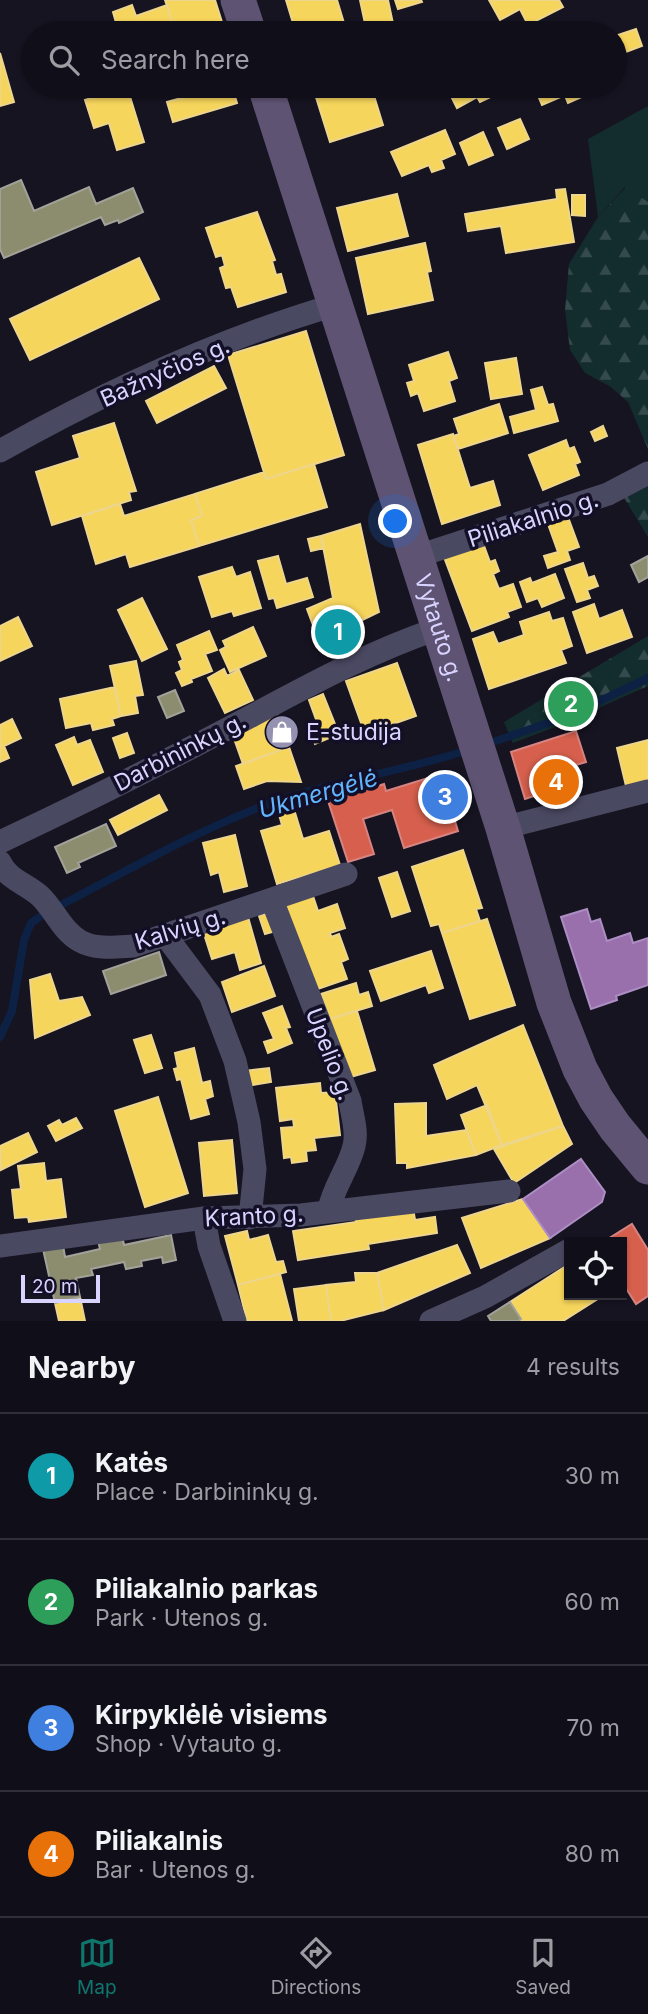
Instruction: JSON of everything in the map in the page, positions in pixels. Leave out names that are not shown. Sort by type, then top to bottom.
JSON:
[{"type":"main road","points":[[238,0],[244,21]]},
{"type":"main road","name":"Vytauto g.","points":[[269,98],[503,828],[554,1003],[580,1069],[615,1128],[645,1157]]},
{"type":"street","name":"Bažnyčios g.","points":[[0,451],[43,427],[192,356],[335,305]]},
{"type":"street","name":"Piliakalnio g.","points":[[415,557],[608,494],[648,473]]},
{"type":"street","name":"Darbininkų g.","points":[[0,842],[202,742],[335,670],[400,641],[438,629]]},
{"type":"street","points":[[503,828],[648,791]]},
{"type":"street","name":"Kalvių g.","points":[[0,862],[7,874],[42,898],[58,920],[79,941],[103,947],[133,946],[346,874]]},
{"type":"street","name":"Upelio g.","points":[[272,900],[349,1101],[353,1120],[354,1146],[332,1196],[329,1210]]},
{"type":"street","points":[[165,935],[209,995],[235,1061],[249,1122],[255,1169],[250,1218]]},
{"type":"street","name":"Kranto g.","points":[[0,1246],[204,1218],[250,1218],[509,1191]]},
{"type":"street","points":[[204,1218],[209,1247],[236,1321]]},
{"type":"street","points":[[431,1321],[485,1297],[564,1253]]},
{"type":"green space","points":[[648,106],[648,202],[625,187],[598,217],[588,139]]},
{"type":"green space","points":[[626,187],[648,202],[648,449],[628,402],[611,387],[585,373],[570,350],[565,310],[569,264],[598,217]]},
{"type":"green space","points":[[648,481],[648,537],[623,496]]},
{"type":"green space","points":[[648,636],[648,686],[513,743],[504,722]]},
{"type":"building: Homes","points":[[165,0],[215,0],[222,21],[172,21]]},
{"type":"building: Homes","points":[[286,0],[337,0],[343,21],[292,21]]},
{"type":"building: Homes","points":[[360,0],[388,0],[392,21],[364,21]]},
{"type":"building: Homes","points":[[395,0],[421,0],[422,2],[398,9]]},
{"type":"building: Homes","points":[[489,0],[559,0],[563,7],[536,21],[526,21],[520,9],[500,20]]},
{"type":"building: Homes","points":[[132,5],[136,16],[167,5],[172,21],[116,21],[113,12]]},
{"type":"building: Homes","points":[[636,29],[642,46],[627,52],[627,32]]},
{"type":"building: Homes","points":[[0,53],[14,102],[0,106]]},
{"type":"building: Homes","points":[[130,98],[144,142],[117,150],[109,123],[94,128],[85,100]]},
{"type":"building: Homes","points":[[181,98],[236,98],[237,103],[173,122],[167,102]]},
{"type":"building: Homes","points":[[316,98],[375,98],[383,125],[330,142]]},
{"type":"building: Homes","points":[[452,98],[475,98],[457,108]]},
{"type":"building: Homes","points":[[539,98],[558,98],[542,105]]},
{"type":"building: Homes","points":[[566,98],[579,98],[568,103]]},
{"type":"building: Homes","points":[[520,119],[529,139],[507,149],[498,128]]},
{"type":"building: Homes","points":[[445,130],[455,154],[441,160],[444,168],[432,172],[429,165],[402,176],[391,152]]},
{"type":"building: Homes","points":[[483,132],[493,155],[469,165],[460,143]]},
{"type":"building: Homes","points":[[565,189],[574,242],[506,253],[501,226],[468,231],[465,214],[557,199],[556,190]]},
{"type":"building: Homes","points":[[397,194],[408,236],[348,251],[337,208]]},
{"type":"building: Homes","points":[[572,195],[585,195],[585,216],[572,215]]},
{"type":"building: Homes","points":[[257,212],[275,260],[272,261],[276,275],[281,274],[286,292],[238,307],[231,287],[226,288],[220,268],[225,266],[222,255],[216,257],[206,228]]},
{"type":"building: Homes","points":[[425,243],[433,300],[368,314],[356,258]]},
{"type":"building: Homes","points":[[139,258],[159,299],[30,360],[10,319]]},
{"type":"building: Homes","points":[[306,331],[344,455],[266,479],[228,355]]},
{"type":"building: Homes","points":[[448,352],[457,378],[449,381],[455,401],[424,411],[418,393],[411,396],[407,383],[414,381],[409,365]]},
{"type":"building: Homes","points":[[516,358],[522,394],[491,399],[485,363]]},
{"type":"building: Homes","points":[[214,366],[226,388],[157,423],[146,401]]},
{"type":"building: Homes","points":[[542,387],[548,405],[553,404],[558,421],[514,433],[510,417],[536,410],[531,390]]},
{"type":"building: Homes","points":[[499,404],[508,433],[458,449],[453,436],[459,434],[454,419]]},
{"type":"building: Homes","points":[[114,423],[136,491],[129,492],[131,500],[52,525],[36,472],[80,458],[73,436]]},
{"type":"building: Homes","points":[[603,426],[607,436],[595,441],[591,432]]},
{"type":"building: Homes","points":[[453,434],[470,488],[493,481],[500,505],[442,524],[418,445]]},
{"type":"building: Homes","points":[[566,440],[569,449],[574,447],[580,462],[575,464],[579,475],[543,490],[529,455]]},
{"type":"building: Homes","points":[[314,464],[327,507],[199,546],[191,520],[202,516],[195,494],[264,472],[266,479]]},
{"type":"building: Homes","points":[[195,494],[202,516],[191,520],[199,546],[130,567],[126,554],[96,564],[82,516],[120,504],[124,516]]},
{"type":"building: Homes","points":[[568,517],[579,547],[567,551],[570,560],[548,568],[544,556],[558,552],[548,524]]},
{"type":"building: Homes","points":[[360,524],[379,612],[319,641],[307,609],[333,598],[321,536]]},
{"type":"building: Homes","points":[[321,536],[324,548],[311,551],[308,539]]},
{"type":"building: Homes","points":[[483,543],[490,562],[495,560],[499,571],[493,574],[499,589],[513,584],[521,607],[507,612],[509,617],[472,631],[444,557]]},
{"type":"building: Homes","points":[[278,556],[286,584],[307,578],[313,597],[277,608],[274,598],[269,599],[258,561]]},
{"type":"building: Homes","points":[[583,563],[588,578],[594,576],[598,586],[587,590],[590,598],[577,602],[565,569]]},
{"type":"building: Homes","points":[[232,567],[236,577],[250,572],[261,608],[234,616],[232,611],[212,617],[199,577]]},
{"type":"building: Homes","points":[[555,574],[564,598],[542,607],[538,598],[527,602],[520,582],[530,578],[532,583]]},
{"type":"building: Homes","points":[[142,598],[167,649],[142,661],[118,610]]},
{"type":"building: Homes","points":[[594,604],[599,619],[622,610],[632,637],[587,653],[573,612]]},
{"type":"building: Homes","points":[[549,612],[552,621],[563,618],[572,646],[561,650],[566,663],[489,689],[473,639],[493,632],[498,644],[524,635],[520,622]]},
{"type":"building: Homes","points":[[18,617],[32,646],[0,661],[0,626]]},
{"type":"building: Homes","points":[[253,627],[266,656],[230,672],[220,650],[226,647],[223,641]]},
{"type":"building: Homes","points":[[209,631],[217,650],[205,654],[212,671],[191,679],[192,682],[182,686],[176,673],[182,670],[179,662],[183,660],[177,645]]},
{"type":"building: Homes","points":[[136,661],[143,695],[135,696],[138,713],[121,716],[110,666]]},
{"type":"building: Homes","points":[[397,663],[416,716],[365,734],[346,681]]},
{"type":"building: Homes","points":[[224,669],[227,676],[239,670],[253,700],[225,713],[208,678]]},
{"type":"building: Homes","points":[[115,687],[121,716],[112,719],[114,725],[93,730],[91,723],[66,728],[60,699]]},
{"type":"building: Homes","points":[[323,694],[339,734],[315,744],[309,728],[318,725],[309,700]]},
{"type":"building: Homes","points":[[276,711],[289,747],[243,764],[232,733]]},
{"type":"building: Homes","points":[[12,719],[21,738],[4,746],[9,758],[0,762],[0,725]]},
{"type":"building: Homes","points":[[127,733],[134,753],[120,758],[113,738]]},
{"type":"building: Homes","points":[[74,737],[77,745],[90,740],[103,772],[73,785],[56,745]]},
{"type":"building: Homes","points":[[648,740],[648,780],[626,786],[617,748]]},
{"type":"building: Homes","points":[[289,747],[301,782],[267,781],[244,789],[236,766]]},
{"type":"building: Homes","points":[[159,795],[167,810],[118,835],[110,820]]},
{"type":"building: Homes","points":[[293,806],[303,839],[329,831],[340,865],[277,884],[261,831],[282,825],[278,811]]},
{"type":"building: Homes","points":[[235,835],[247,886],[224,892],[219,872],[211,875],[203,843]]},
{"type":"building: Homes","points":[[463,850],[482,908],[476,909],[480,921],[442,933],[439,924],[431,926],[412,867]]},
{"type":"building: Homes","points":[[397,872],[410,911],[392,917],[379,878]]},
{"type":"building: Homes","points":[[313,896],[318,911],[337,904],[345,928],[330,933],[331,937],[339,934],[348,959],[341,962],[347,979],[312,991],[284,905]]},
{"type":"building: Homes","points":[[272,911],[279,930],[265,934],[259,916]]},
{"type":"building: Homes","points":[[248,917],[261,963],[240,970],[235,952],[212,959],[203,931]]},
{"type":"building: Homes","points":[[487,919],[515,1005],[470,1019],[442,933]]},
{"type":"building: Homes","points":[[431,951],[443,988],[429,993],[426,985],[381,1001],[370,971]]},
{"type":"building: Homes","points":[[264,966],[275,996],[232,1012],[222,982]]},
{"type":"building: Homes","points":[[50,974],[59,1001],[82,997],[90,1015],[35,1038],[30,980]]},
{"type":"building: Homes","points":[[356,983],[359,995],[368,992],[372,1006],[329,1019],[321,994]]},
{"type":"building: Homes","points":[[282,1006],[290,1027],[286,1028],[292,1043],[268,1053],[264,1042],[274,1039],[263,1013]]},
{"type":"building: Homes","points":[[357,1011],[375,1070],[347,1078],[329,1019]]},
{"type":"building: Homes","points":[[523,1025],[563,1126],[502,1145],[477,1085],[447,1099],[434,1065]]},
{"type":"building: Homes","points":[[151,1035],[162,1068],[145,1073],[134,1040]]},
{"type":"building: Homes","points":[[194,1048],[202,1083],[210,1081],[213,1096],[205,1099],[209,1114],[191,1119],[181,1079],[177,1080],[174,1069],[178,1068],[175,1053]]},
{"type":"building: Homes","points":[[269,1068],[271,1082],[246,1086],[244,1071]]},
{"type":"building: Homes","points":[[320,1083],[321,1093],[335,1092],[340,1135],[314,1138],[316,1150],[306,1151],[307,1161],[292,1163],[291,1157],[284,1158],[281,1128],[294,1127],[293,1119],[280,1121],[276,1088]]},
{"type":"building: Homes","points":[[158,1097],[188,1193],[145,1207],[115,1111]]},
{"type":"building: Homes","points":[[426,1103],[426,1136],[466,1130],[476,1155],[407,1168],[407,1163],[397,1163],[395,1104]]},
{"type":"building: Homes","points":[[487,1105],[502,1145],[476,1155],[461,1115]]},
{"type":"building: Homes","points":[[76,1118],[82,1128],[56,1141],[48,1126],[59,1120],[62,1125]]},
{"type":"building: Homes","points":[[563,1126],[572,1144],[514,1183],[494,1149]]},
{"type":"building: Homes","points":[[28,1133],[37,1152],[1,1170],[0,1146]]},
{"type":"building: Homes","points":[[232,1140],[237,1193],[204,1196],[199,1143]]},
{"type":"building: Homes","points":[[44,1163],[46,1181],[61,1179],[66,1217],[29,1222],[28,1217],[15,1218],[12,1190],[21,1189],[18,1166]]},
{"type":"building: Homes","points":[[523,1199],[550,1238],[481,1268],[462,1218]]},
{"type":"building: Homes","points":[[413,1208],[415,1220],[435,1217],[437,1233],[368,1244],[369,1249],[298,1260],[293,1231],[356,1222],[355,1216]]},
{"type":"building: Homes","points":[[247,1231],[249,1240],[268,1235],[276,1262],[283,1261],[286,1272],[238,1285],[225,1236]]},
{"type":"building: Homes","points":[[457,1245],[470,1273],[384,1310],[377,1273]]},
{"type":"building: Homes","points":[[564,1267],[564,1300],[596,1300],[563,1321],[518,1321],[521,1319],[510,1302]]},
{"type":"building: Homes","points":[[355,1273],[377,1273],[384,1310],[331,1321],[326,1285],[356,1282]]},
{"type":"building: Homes","points":[[280,1274],[292,1321],[247,1321],[238,1285]]},
{"type":"building: Homes","points":[[326,1285],[331,1321],[299,1321],[294,1289]]},
{"type":"building: Homes","points":[[80,1297],[85,1321],[59,1321],[55,1303]]},
{"type":"building: Shops","points":[[576,731],[586,762],[562,769],[567,785],[525,799],[511,752]]},
{"type":"building: Shops","points":[[441,774],[458,831],[404,848],[392,810],[363,819],[374,854],[348,862],[328,801],[384,784],[386,791]]},
{"type":"building: Shops","points":[[632,1224],[648,1250],[648,1296],[636,1304],[627,1290],[627,1237],[611,1237]]},
{"type":"building: Offices","points":[[587,909],[591,922],[600,919],[607,941],[630,933],[633,943],[648,938],[648,985],[616,996],[617,1000],[591,1009],[561,917]]},
{"type":"building: Offices","points":[[581,1159],[605,1192],[602,1202],[550,1238],[523,1199]]},
{"type":"building: Industry","points":[[21,180],[34,211],[89,187],[96,204],[133,188],[143,212],[119,223],[118,220],[105,225],[101,217],[4,258],[0,249],[0,189]]},
{"type":"building: Industry","points":[[648,556],[648,577],[639,582],[631,565]]},
{"type":"building: Industry","points":[[175,690],[184,711],[167,718],[158,697]]},
{"type":"building: Industry","points":[[106,824],[116,846],[78,863],[80,867],[67,873],[55,847]]},
{"type":"building: Industry","points":[[159,952],[166,975],[111,994],[103,971]]},
{"type":"building: Industry","points":[[121,1231],[124,1245],[171,1235],[176,1260],[163,1263],[162,1257],[141,1261],[142,1266],[126,1269],[124,1262],[91,1269],[93,1275],[76,1278],[80,1297],[55,1303],[43,1249],[63,1245],[65,1257],[100,1249],[97,1237]]},
{"type":"building: Industry","points":[[510,1302],[521,1319],[491,1321],[488,1316]]},
{"type":"waterway","name":"Ukmergėlė","points":[[484,745],[566,717],[648,678]]},
{"type":"waterway","name":"Ukmergėlė","points":[[0,1037],[12,1011],[24,940],[31,923],[44,914],[179,843],[263,806],[313,790],[468,750]]},
{"type":"place","name":"Katės","points":[[338,632]]},
{"type":"place","name":"Piliakalnio parkas","points":[[571,704]]},
{"type":"place","name":"E-studija","points":[[282,732]]},
{"type":"place","name":"Piliakalnis","points":[[556,782]]},
{"type":"place","name":"Kirpyklėlė visiems","points":[[445,797]]}]
